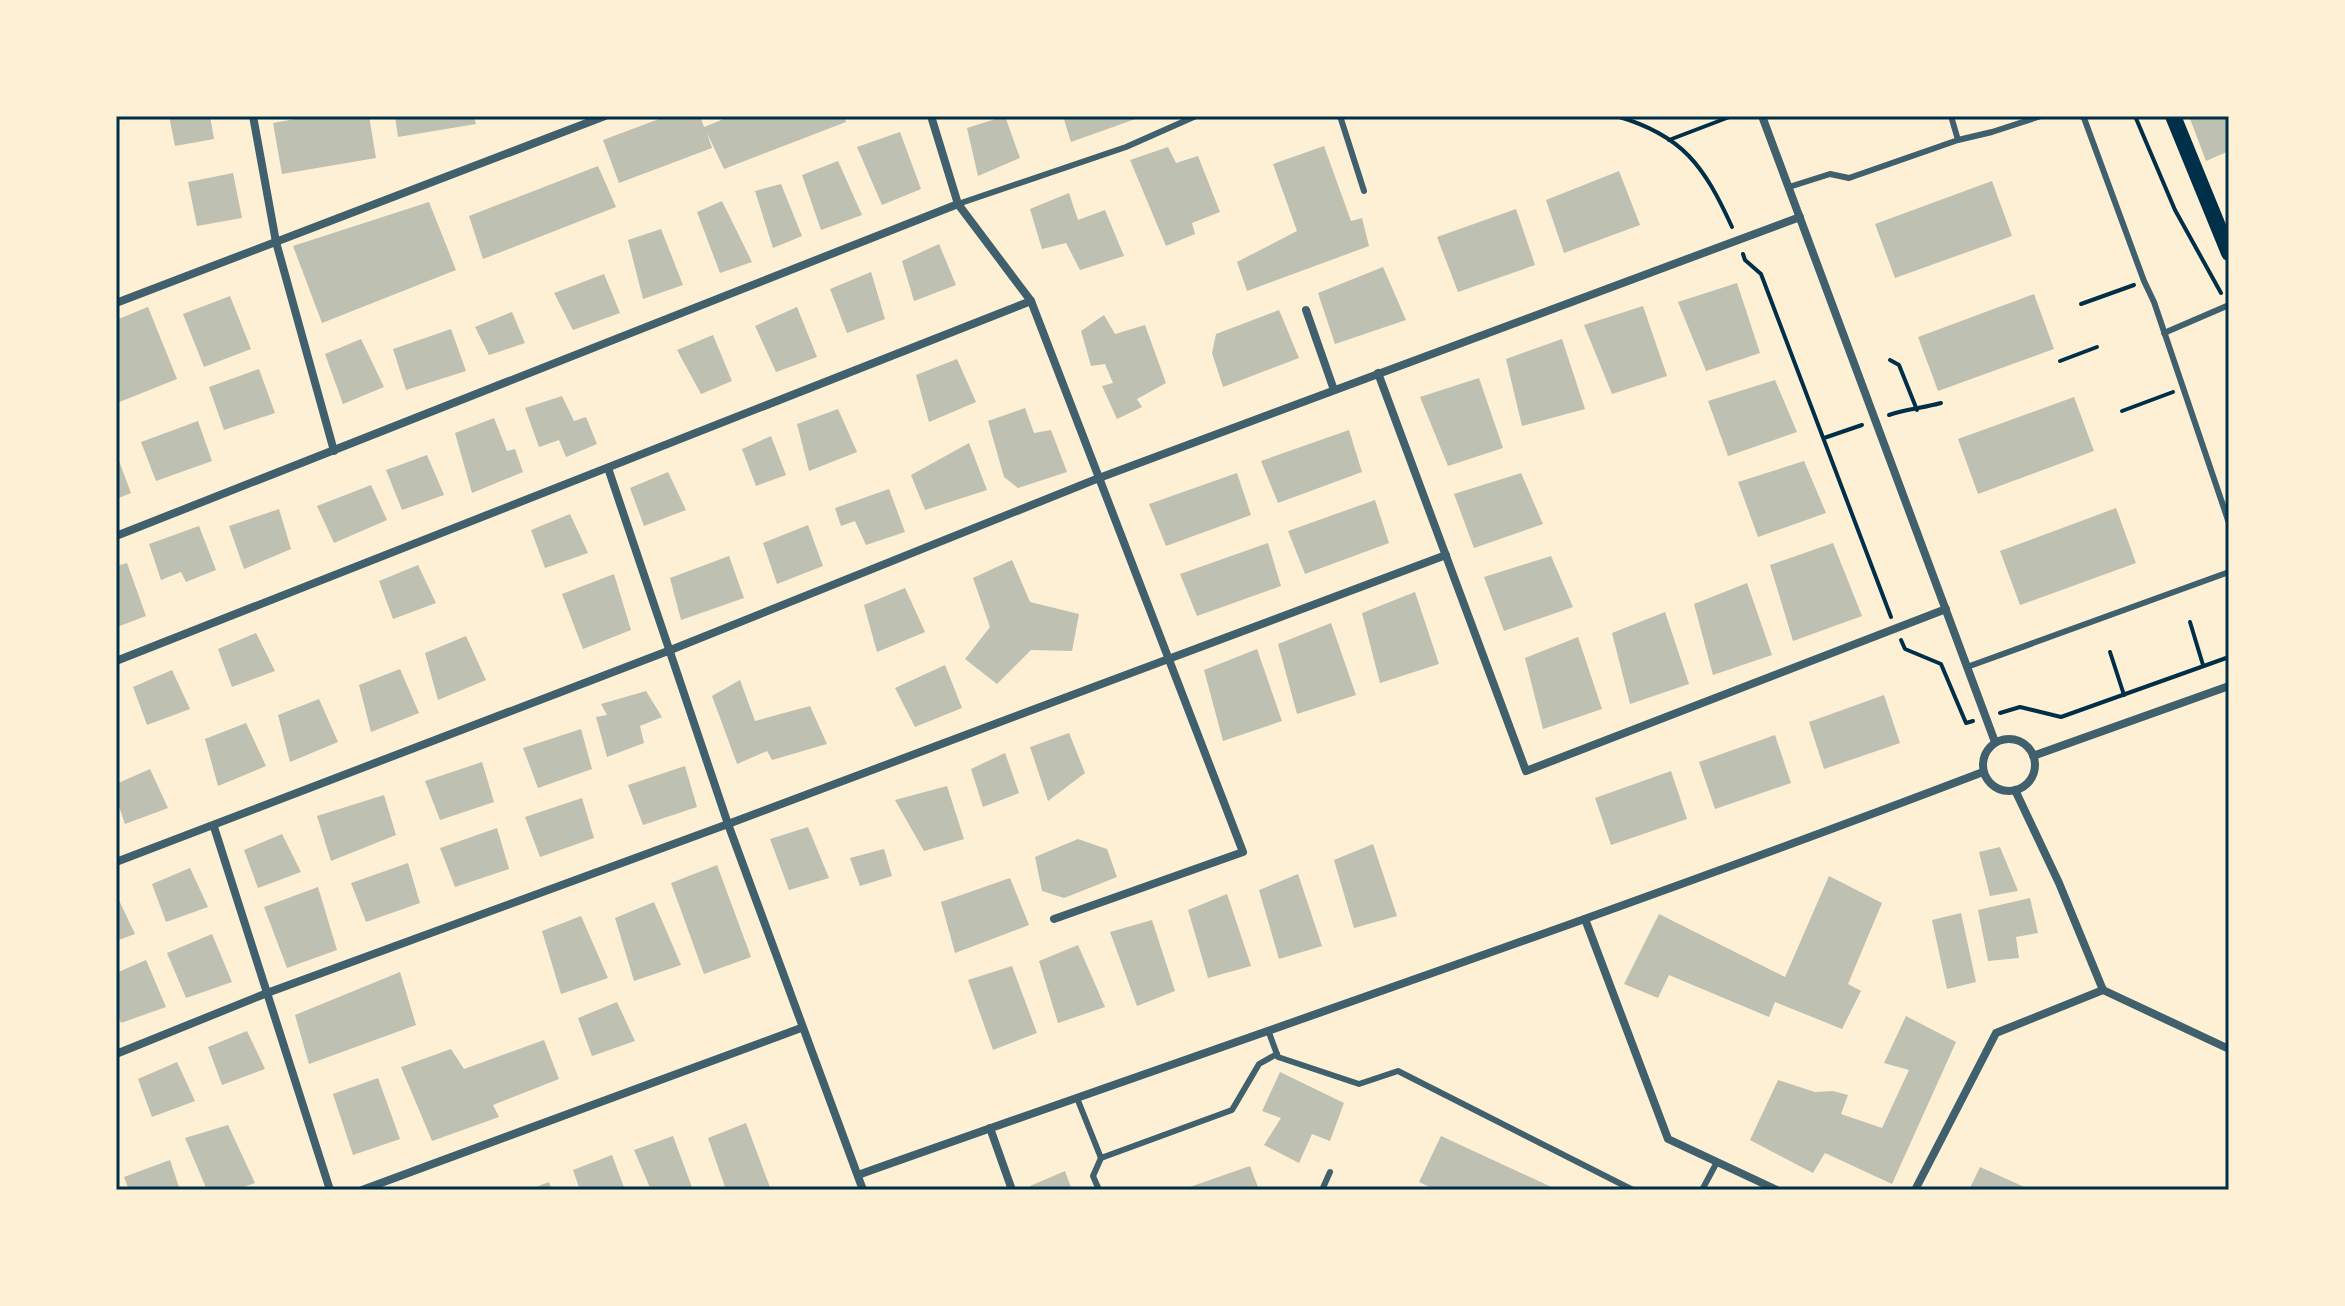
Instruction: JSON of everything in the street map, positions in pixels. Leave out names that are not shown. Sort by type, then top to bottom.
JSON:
[{"type":"main road","points":[[2173,116],[2229,253]]},
{"type":"street","points":[[253,116],[276,242],[334,451]]},
{"type":"street","points":[[116,303],[605,116]]},
{"type":"street","points":[[931,116],[958,204],[1031,301],[1243,852],[1054,919]]},
{"type":"street","points":[[1762,116],[1995,742]]},
{"type":"street","points":[[116,536],[958,204]]},
{"type":"street","points":[[116,862],[668,651],[1099,478],[1800,217]]},
{"type":"street","points":[[116,661],[1031,301]]},
{"type":"street","points":[[1306,310],[1334,390]]},
{"type":"street","points":[[1378,373],[1526,771],[1946,609]]},
{"type":"street","points":[[608,468],[728,824],[863,1190]]},
{"type":"street","points":[[116,1054],[267,993],[1446,555]]},
{"type":"street","points":[[2033,756],[2229,686]]},
{"type":"street","points":[[2002,739],[2018,740],[2030,749],[2033,756],[2035,764],[2030,781],[2015,790],[1999,790],[1983,772],[1984,755],[1995,742],[2002,739]]},
{"type":"street","points":[[858,1175],[1585,919],[1983,772]]},
{"type":"street","points":[[2015,790],[2059,883],[2103,990],[2229,1049]]},
{"type":"street","points":[[214,827],[330,1190]]},
{"type":"street","points":[[1585,919],[1668,1139],[1777,1190]]},
{"type":"street","points":[[1915,1190],[1996,1033],[2103,990]]},
{"type":"street","points":[[362,1190],[801,1028]]},
{"type":"street","points":[[990,1128],[1012,1190]]},
{"type":"lane","points":[[958,204],[1126,147],[1196,116]]},
{"type":"lane","points":[[1340,116],[1364,191]]},
{"type":"lane","points":[[1951,116],[1958,140]]},
{"type":"lane","points":[[1789,187],[1830,174],[1849,178],[1958,140],[2041,116]]},
{"type":"lane","points":[[2081,116],[2154,302],[2229,523]]},
{"type":"lane","points":[[2164,333],[2228,305]]},
{"type":"lane","points":[[1967,667],[2229,572]]},
{"type":"lane","points":[[1268,1030],[1278,1057],[1359,1084],[1398,1071],[1633,1190]]},
{"type":"lane","points":[[1101,1158],[1232,1110],[1259,1064],[1277,1054]]},
{"type":"lane","points":[[1077,1098],[1101,1158],[1093,1176],[1099,1190]]},
{"type":"lane","points":[[1702,1190],[1717,1162]]},
{"type":"lane","points":[[1322,1190],[1330,1172]]},
{"type":"path","points":[[1616,116],[1653,129],[1669,140],[1699,165],[1716,191],[1745,260],[1761,274],[1905,649],[1941,664],[1966,723],[2020,707],[2061,717],[2229,657]]},
{"type":"path","points":[[1669,140],[1732,116]]},
{"type":"path","points":[[2135,116],[2175,210],[2228,305]]},
{"type":"path","points":[[2081,304],[2144,281]]},
{"type":"path","points":[[2060,361],[2097,347]]},
{"type":"path","points":[[1890,360],[1899,365],[1917,410]]},
{"type":"path","points":[[2122,411],[2182,388]]},
{"type":"path","points":[[2190,622],[2203,666]]},
{"type":"path","points":[[2110,652],[2124,695]]},
{"type":"building","points":[[169,116],[210,116],[214,139],[175,146]]},
{"type":"building","points":[[312,116],[369,116],[376,158],[282,174],[273,123]]},
{"type":"building","points":[[395,116],[474,116],[476,124],[398,137]]},
{"type":"building","points":[[667,116],[700,116],[704,127],[731,116],[844,116],[846,122],[724,169],[707,133],[712,148],[619,183],[603,140]]},
{"type":"building","points":[[1005,116],[1020,158],[978,176],[967,128]]},
{"type":"building","points":[[1063,116],[1144,116],[1071,142]]},
{"type":"building","points":[[2189,116],[2229,116],[2229,151],[2206,161]]},
{"type":"building","points":[[900,132],[921,189],[882,205],[857,147]]},
{"type":"building","points":[[1324,146],[1351,221],[1362,218],[1369,246],[1247,291],[1237,262],[1297,231],[1273,164]]},
{"type":"building","points":[[1168,147],[1176,163],[1198,156],[1220,212],[1192,223],[1195,234],[1166,246],[1130,160]]},
{"type":"building","points":[[838,161],[862,215],[821,230],[802,175]]},
{"type":"building","points":[[598,166],[616,207],[483,259],[469,216]]},
{"type":"building","points":[[1619,171],[1640,225],[1564,253],[1546,200]]},
{"type":"building","points":[[233,173],[242,218],[197,226],[188,182]]},
{"type":"building","points":[[1992,181],[2012,236],[1895,278],[1875,224]]},
{"type":"building","points":[[781,184],[802,236],[773,248],[755,191]]},
{"type":"building","points":[[1069,193],[1078,220],[1105,210],[1124,256],[1080,270],[1066,243],[1042,249],[1030,209]]},
{"type":"building","points":[[722,201],[752,262],[720,273],[697,212]]},
{"type":"building","points":[[429,202],[456,270],[322,323],[293,246]]},
{"type":"building","points":[[1516,209],[1535,265],[1458,292],[1437,237]]},
{"type":"building","points":[[661,229],[683,285],[643,299],[628,240]]},
{"type":"building","points":[[939,244],[956,285],[914,301],[902,261]]},
{"type":"building","points":[[1383,267],[1406,320],[1335,344],[1318,293]]},
{"type":"building","points":[[871,272],[885,319],[847,333],[830,289]]},
{"type":"building","points":[[604,274],[620,313],[573,330],[554,293]]},
{"type":"building","points":[[1737,283],[1760,353],[1706,371],[1678,302]]},
{"type":"building","points":[[2034,294],[2054,349],[1938,391],[1918,337]]},
{"type":"building","points":[[230,296],[251,349],[204,367],[183,314]]},
{"type":"building","points":[[1643,306],[1667,376],[1612,394],[1584,325]]},
{"type":"building","points":[[148,307],[177,379],[117,403],[116,320]]},
{"type":"building","points":[[797,307],[817,357],[776,372],[755,326]]},
{"type":"building","points":[[1279,310],[1299,358],[1223,387],[1212,353],[1216,334]]},
{"type":"building","points":[[512,312],[525,343],[489,355],[475,327]]},
{"type":"building","points":[[1104,315],[1115,334],[1145,325],[1166,383],[1137,399],[1142,407],[1117,419],[1102,386],[1113,383],[1105,364],[1091,366],[1081,331]]},
{"type":"building","points":[[451,329],[466,371],[406,390],[393,349]]},
{"type":"building","points":[[713,335],[732,381],[701,394],[677,350]]},
{"type":"building","points":[[361,339],[384,387],[343,404],[325,354]]},
{"type":"building","points":[[1562,339],[1585,409],[1522,426],[1506,359]]},
{"type":"building","points":[[957,359],[976,402],[929,422],[916,375]]},
{"type":"building","points":[[259,369],[275,413],[224,430],[209,387]]},
{"type":"building","points":[[1479,378],[1503,448],[1448,466],[1420,397]]},
{"type":"building","points":[[1775,380],[1797,432],[1728,456],[1708,401]]},
{"type":"building","points":[[562,396],[574,421],[586,417],[597,444],[566,457],[559,440],[539,447],[525,408]]},
{"type":"building","points":[[2074,397],[2094,451],[1978,494],[1958,439]]},
{"type":"building","points":[[1025,408],[1034,433],[1051,430],[1067,472],[1018,488],[1004,477],[988,421]]},
{"type":"building","points":[[838,409],[857,452],[809,471],[797,424]]},
{"type":"building","points":[[494,418],[507,451],[515,449],[523,472],[472,493],[455,433]]},
{"type":"building","points":[[198,421],[212,461],[156,481],[141,442]]},
{"type":"building","points":[[1349,430],[1362,472],[1278,503],[1261,461]]},
{"type":"building","points":[[771,436],[786,475],[756,486],[742,449]]},
{"type":"building","points":[[969,443],[987,490],[925,510],[911,475]]},
{"type":"building","points":[[116,453],[131,493],[116,499]]},
{"type":"building","points":[[427,455],[444,495],[402,510],[386,470]]},
{"type":"building","points":[[1804,461],[1826,513],[1758,537],[1738,482]]},
{"type":"building","points":[[668,472],[686,510],[644,526],[630,488]]},
{"type":"building","points":[[1237,473],[1251,515],[1166,546],[1149,504]]},
{"type":"building","points":[[1521,473],[1543,524],[1474,548],[1454,494]]},
{"type":"building","points":[[371,485],[387,520],[334,543],[317,506]]},
{"type":"building","points":[[889,489],[905,532],[866,545],[855,521],[841,526],[835,508]]},
{"type":"building","points":[[1375,500],[1389,543],[1305,574],[1288,531]]},
{"type":"building","points":[[2116,508],[2136,563],[2020,605],[2000,551]]},
{"type":"building","points":[[279,509],[291,549],[244,569],[229,526]]},
{"type":"building","points":[[570,514],[588,553],[545,568],[531,530]]},
{"type":"building","points":[[808,525],[823,566],[777,584],[763,543]]},
{"type":"building","points":[[199,526],[216,570],[186,582],[181,572],[161,580],[149,544]]},
{"type":"building","points":[[1268,543],[1281,586],[1197,616],[1180,574]]},
{"type":"building","points":[[1833,543],[1862,616],[1793,641],[1770,565]]},
{"type":"building","points":[[729,556],[744,598],[681,620],[670,578]]},
{"type":"building","points":[[1551,556],[1573,607],[1504,631],[1484,577]]},
{"type":"building","points":[[1012,560],[1030,602],[1079,614],[1072,651],[1031,650],[997,684],[965,659],[990,627],[973,578]]},
{"type":"building","points":[[127,563],[146,616],[117,627],[116,566]]},
{"type":"building","points":[[418,565],[436,603],[393,619],[379,581]]},
{"type":"building","points":[[614,574],[631,630],[583,649],[562,594]]},
{"type":"building","points":[[1747,583],[1772,655],[1713,675],[1694,604]]},
{"type":"building","points":[[905,588],[925,632],[877,652],[864,605]]},
{"type":"building","points":[[1415,592],[1439,664],[1380,683],[1362,613]]},
{"type":"building","points":[[1665,612],[1689,684],[1630,704],[1612,633]]},
{"type":"building","points":[[1331,623],[1356,695],[1297,714],[1278,644]]},
{"type":"building","points":[[256,633],[275,671],[232,687],[218,649]]},
{"type":"building","points":[[466,636],[486,680],[438,700],[425,653]]},
{"type":"building","points":[[1578,637],[1602,709],[1543,729],[1525,658]]},
{"type":"building","points":[[1257,649],[1282,721],[1223,741],[1204,670]]},
{"type":"building","points":[[945,665],[962,708],[915,727],[895,688]]},
{"type":"building","points":[[400,669],[419,713],[371,732],[359,685]]},
{"type":"building","points":[[172,670],[190,709],[147,725],[133,687]]},
{"type":"building","points":[[740,680],[755,721],[810,706],[827,744],[772,760],[767,751],[737,764],[712,696]]},
{"type":"building","points":[[646,691],[662,717],[640,726],[644,743],[607,757],[596,717],[607,715],[601,704]]},
{"type":"building","points":[[1884,695],[1900,743],[1824,769],[1809,722]]},
{"type":"building","points":[[319,699],[338,742],[290,762],[278,715]]},
{"type":"building","points":[[246,723],[266,766],[218,786],[205,739]]},
{"type":"building","points":[[581,729],[592,769],[538,788],[523,748]]},
{"type":"building","points":[[1069,733],[1085,773],[1048,801],[1030,747]]},
{"type":"building","points":[[1775,735],[1791,783],[1715,809],[1699,762]]},
{"type":"building","points":[[1005,753],[1019,793],[983,807],[971,769]]},
{"type":"building","points":[[482,762],[494,802],[440,820],[425,781]]},
{"type":"building","points":[[685,766],[697,807],[643,825],[628,785]]},
{"type":"building","points":[[150,769],[168,808],[125,824],[116,798],[116,784]]},
{"type":"building","points":[[1671,771],[1687,819],[1611,845],[1595,798]]},
{"type":"building","points":[[947,786],[964,839],[924,851],[895,800]]},
{"type":"building","points":[[384,795],[396,835],[331,861],[317,816]]},
{"type":"building","points":[[582,798],[594,838],[540,857],[525,817]]},
{"type":"building","points":[[808,827],[829,878],[789,890],[770,839]]},
{"type":"building","points":[[497,828],[509,869],[455,887],[440,848]]},
{"type":"building","points":[[282,834],[301,872],[258,888],[244,850]]},
{"type":"building","points":[[1078,839],[1107,849],[1117,877],[1064,898],[1042,891],[1035,857]]},
{"type":"building","points":[[1373,844],[1397,916],[1354,928],[1334,860]]},
{"type":"building","points":[[2000,847],[2018,891],[1990,896],[1979,852]]},
{"type":"building","points":[[884,849],[892,876],[860,886],[850,858]]},
{"type":"building","points":[[408,863],[420,903],[366,922],[351,883]]},
{"type":"building","points":[[717,865],[751,957],[704,974],[671,883]]},
{"type":"building","points":[[190,868],[208,907],[166,922],[152,884]]},
{"type":"building","points":[[1298,874],[1322,946],[1279,959],[1259,890]]},
{"type":"building","points":[[1829,876],[1882,903],[1848,984],[1861,991],[1842,1029],[1775,1002],[1769,1017],[1669,975],[1658,998],[1624,984],[1659,914],[1785,977]]},
{"type":"building","points":[[1010,878],[1029,925],[955,953],[941,902]]},
{"type":"building","points":[[318,887],[337,950],[287,968],[264,907]]},
{"type":"building","points":[[116,894],[135,934],[116,941]]},
{"type":"building","points":[[1227,894],[1251,966],[1208,978],[1188,910]]},
{"type":"building","points":[[2030,898],[2038,933],[2016,937],[2019,958],[1988,961],[1978,910]]},
{"type":"building","points":[[654,902],[681,965],[634,981],[615,918]]},
{"type":"building","points":[[1961,913],[1976,982],[1947,989],[1932,920]]},
{"type":"building","points":[[581,916],[608,978],[561,994],[542,931]]},
{"type":"building","points":[[1152,920],[1175,991],[1137,1006],[1110,932]]},
{"type":"building","points":[[212,934],[232,982],[186,998],[167,953]]},
{"type":"building","points":[[1078,945],[1105,1007],[1058,1023],[1039,961]]},
{"type":"building","points":[[146,960],[166,1007],[121,1023],[116,1012],[116,973]]},
{"type":"building","points":[[1012,966],[1037,1033],[993,1050],[968,980]]},
{"type":"building","points":[[400,972],[416,1025],[309,1064],[295,1015]]},
{"type":"building","points":[[617,1002],[635,1041],[592,1056],[578,1018]]},
{"type":"building","points":[[1906,1016],[1956,1042],[1892,1184],[1825,1153],[1813,1173],[1750,1140],[1778,1080],[1815,1092],[1833,1091],[1848,1095],[1841,1114],[1882,1128],[1909,1070],[1884,1063]]},
{"type":"building","points":[[247,1031],[265,1069],[222,1085],[208,1047]]},
{"type":"building","points":[[544,1040],[559,1079],[493,1105],[499,1117],[432,1141],[401,1067],[451,1049],[464,1069]]},
{"type":"building","points":[[177,1062],[195,1101],[152,1117],[138,1079]]},
{"type":"building","points":[[1280,1072],[1344,1103],[1330,1141],[1312,1134],[1299,1163],[1264,1145],[1281,1118],[1262,1111]]},
{"type":"building","points":[[378,1078],[400,1139],[353,1155],[333,1094]]},
{"type":"building","points":[[746,1123],[771,1190],[726,1190],[708,1138]]},
{"type":"building","points":[[228,1125],[255,1183],[235,1190],[207,1190],[185,1138]]},
{"type":"building","points":[[673,1136],[693,1190],[651,1190],[634,1150]]},
{"type":"building","points":[[1441,1136],[1558,1190],[1436,1190],[1419,1182]]},
{"type":"building","points":[[612,1155],[625,1190],[580,1190],[573,1170]]},
{"type":"building","points":[[170,1160],[180,1190],[129,1190],[124,1177]]},
{"type":"building","points":[[1250,1166],[1259,1190],[1181,1190]]},
{"type":"building","points":[[1980,1167],[2031,1190],[1969,1190]]},
{"type":"building","points":[[1065,1171],[1072,1190],[1032,1190],[1030,1186]]},
{"type":"building","points":[[549,1182],[552,1190],[528,1190]]}]
